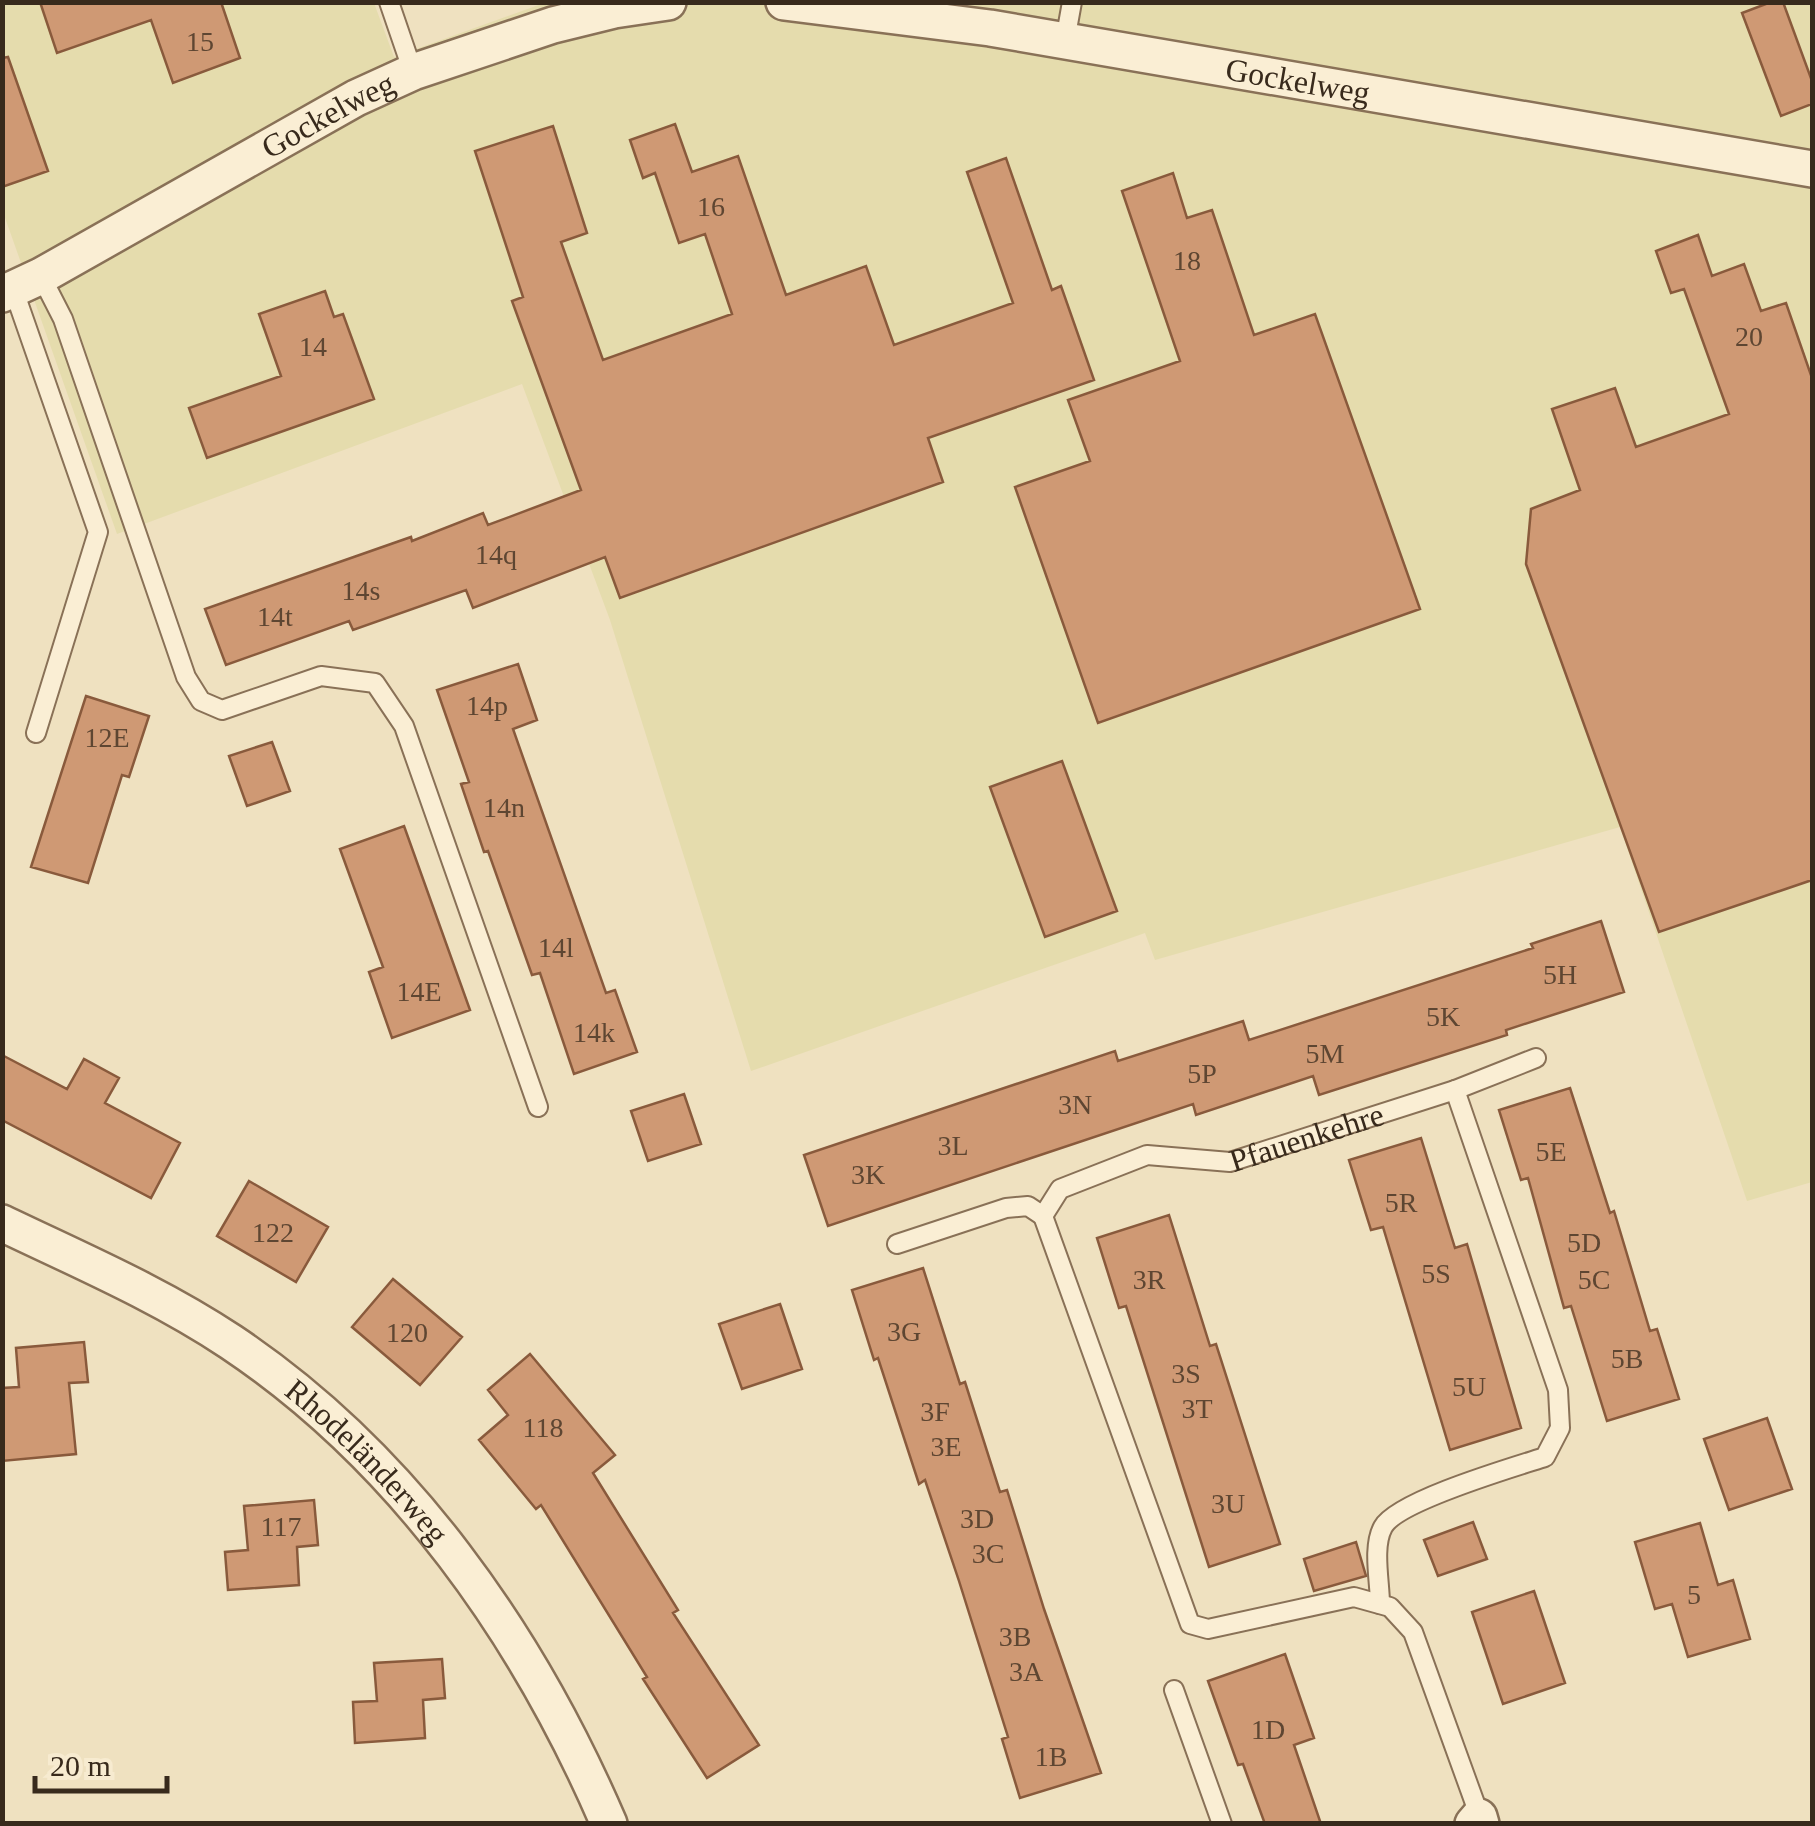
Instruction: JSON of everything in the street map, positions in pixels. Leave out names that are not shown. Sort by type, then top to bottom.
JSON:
[{"type":"street","name":"Gockelweg","points":[[19,287],[356,98],[413,72],[540,28],[668,2]]},
{"type":"street","name":"Gockelweg","points":[[784,2],[1065,41],[1812,168]]},
{"type":"street","name":"Rhodeländerweg","points":[[2,1222],[140,1289],[230,1342],[305,1398],[379,1467],[446,1544],[512,1636],[609,1824]]},
{"type":"lane","points":[[389,2],[413,72]]},
{"type":"lane","points":[[1065,41],[1072,2]]},
{"type":"lane","points":[[19,287],[98,532],[36,733]]},
{"type":"lane","points":[[19,287],[64,319],[186,677],[201,701],[222,710],[321,676],[375,683],[404,726],[538,1107]]},
{"type":"lane","name":"Pfauenkehre","points":[[1044,1216],[1060,1189],[1147,1155],[1230,1162],[1454,1090],[1536,1058]]},
{"type":"lane","points":[[1380,1604],[1378,1550],[1383,1526],[1401,1510],[1545,1457],[1560,1428],[1558,1390],[1454,1090]]},
{"type":"lane","points":[[897,1244],[1006,1208],[1028,1206],[1044,1216],[1190,1624],[1208,1630],[1354,1596],[1390,1607],[1414,1632],[1480,1822]]},
{"type":"lane","points":[[1174,1690],[1222,1824]]},
{"type":"shaded area","points":[[547,2],[1812,3],[1812,1182],[1747,1201],[1620,827],[1155,960],[1145,933],[751,1071],[610,620],[522,384],[117,534],[3,212],[2,3],[374,3],[394,57]]},
{"type":"building","points":[[40,2],[221,2],[240,58],[173,83],[151,20],[57,53]]},
{"type":"building","points":[[1771,2],[1783,2],[1812,81],[1812,104],[1781,116],[1742,13]]},
{"type":"building","points":[[8,57],[48,171],[2,187],[2,58]]},
{"type":"building","points":[[675,124],[692,172],[738,156],[786,295],[866,266],[894,345],[1013,303],[967,172],[1006,158],[1052,290],[1061,286],[1094,380],[928,438],[943,482],[620,598],[605,557],[473,608],[466,590],[353,630],[349,621],[226,665],[205,609],[411,537],[412,541],[483,513],[488,525],[581,490],[512,301],[523,297],[475,151],[553,126],[587,233],[561,242],[603,360],[732,314],[705,234],[679,243],[655,173],[643,178],[630,140]]},
{"type":"building","points":[[1173,173],[1187,218],[1212,210],[1254,335],[1315,314],[1420,609],[1098,723],[1015,487],[1090,461],[1068,400],[1180,361],[1122,191]]},
{"type":"building","points":[[1698,235],[1712,276],[1744,264],[1761,311],[1786,303],[1812,378],[1812,880],[1659,932],[1526,564],[1531,509],[1580,490],[1552,409],[1615,388],[1636,447],[1729,414],[1684,289],[1671,293],[1656,251]]},
{"type":"building","points":[[325,291],[334,317],[343,314],[374,399],[207,458],[189,408],[281,376],[259,314]]},
{"type":"building","points":[[518,664],[537,720],[513,729],[606,993],[615,990],[637,1052],[574,1074],[540,973],[532,975],[488,851],[484,852],[461,784],[469,782],[437,690]]},
{"type":"building","points":[[86,696],[149,716],[129,777],[122,775],[88,883],[31,867]]},
{"type":"building","points":[[272,742],[290,791],[247,806],[229,756]]},
{"type":"building","points":[[1062,761],[1117,911],[1045,937],[990,787]]},
{"type":"building","points":[[404,826],[470,1010],[392,1038],[369,972],[383,967],[340,849]]},
{"type":"building","points":[[1601,921],[1624,992],[1506,1030],[1507,1035],[1319,1095],[1313,1076],[1196,1115],[1193,1104],[828,1226],[804,1155],[1115,1051],[1118,1061],[1243,1021],[1249,1040],[1533,948],[1531,944]]},
{"type":"building","points":[[2,1055],[67,1089],[84,1059],[119,1078],[105,1103],[180,1143],[151,1198],[2,1120]]},
{"type":"building","points":[[1570,1088],[1610,1213],[1614,1211],[1650,1331],[1657,1329],[1679,1399],[1607,1421],[1571,1306],[1564,1308],[1528,1178],[1521,1180],[1499,1110]]},
{"type":"building","points":[[684,1094],[701,1144],[648,1161],[631,1111]]},
{"type":"building","points":[[1421,1138],[1455,1248],[1467,1244],[1521,1428],[1450,1450],[1383,1227],[1371,1230],[1349,1160]]},
{"type":"building","points":[[249,1181],[328,1227],[296,1282],[217,1236]]},
{"type":"building","points":[[1169,1215],[1210,1346],[1216,1344],[1280,1544],[1209,1567],[1126,1306],[1119,1308],[1097,1238]]},
{"type":"building","points":[[923,1268],[1000,1492],[1007,1490],[1101,1773],[1020,1798],[1002,1739],[1008,1737],[959,1581],[925,1480],[919,1484],[852,1290]]},
{"type":"building","points":[[393,1279],[462,1337],[420,1385],[352,1327]]},
{"type":"building","points":[[780,1304],[802,1369],[742,1389],[719,1324]]},
{"type":"building","points":[[84,1342],[88,1382],[69,1383],[76,1454],[2,1461],[2,1388],[19,1387],[16,1348]]},
{"type":"building","points":[[530,1354],[615,1455],[593,1473],[678,1610],[673,1613],[759,1745],[707,1778],[643,1679],[647,1677],[541,1505],[536,1509],[479,1440],[508,1415],[488,1390]]},
{"type":"building","points":[[1767,1418],[1792,1489],[1729,1510],[1704,1439]]},
{"type":"building","points":[[314,1500],[318,1545],[297,1547],[299,1585],[228,1590],[225,1552],[248,1550],[244,1506]]},
{"type":"building","points":[[1473,1522],[1487,1559],[1438,1576],[1424,1540]]},
{"type":"building","points":[[1700,1523],[1718,1585],[1733,1580],[1750,1639],[1688,1657],[1672,1604],[1655,1609],[1635,1542]]},
{"type":"building","points":[[1356,1542],[1366,1576],[1314,1591],[1304,1559]]},
{"type":"building","points":[[1534,1591],[1565,1683],[1503,1704],[1472,1612]]},
{"type":"building","points":[[1285,1654],[1314,1738],[1294,1745],[1321,1824],[1265,1824],[1243,1764],[1238,1765],[1208,1681]]},
{"type":"building","points":[[442,1659],[445,1698],[423,1700],[425,1738],[355,1743],[353,1702],[377,1701],[374,1663]]}]
